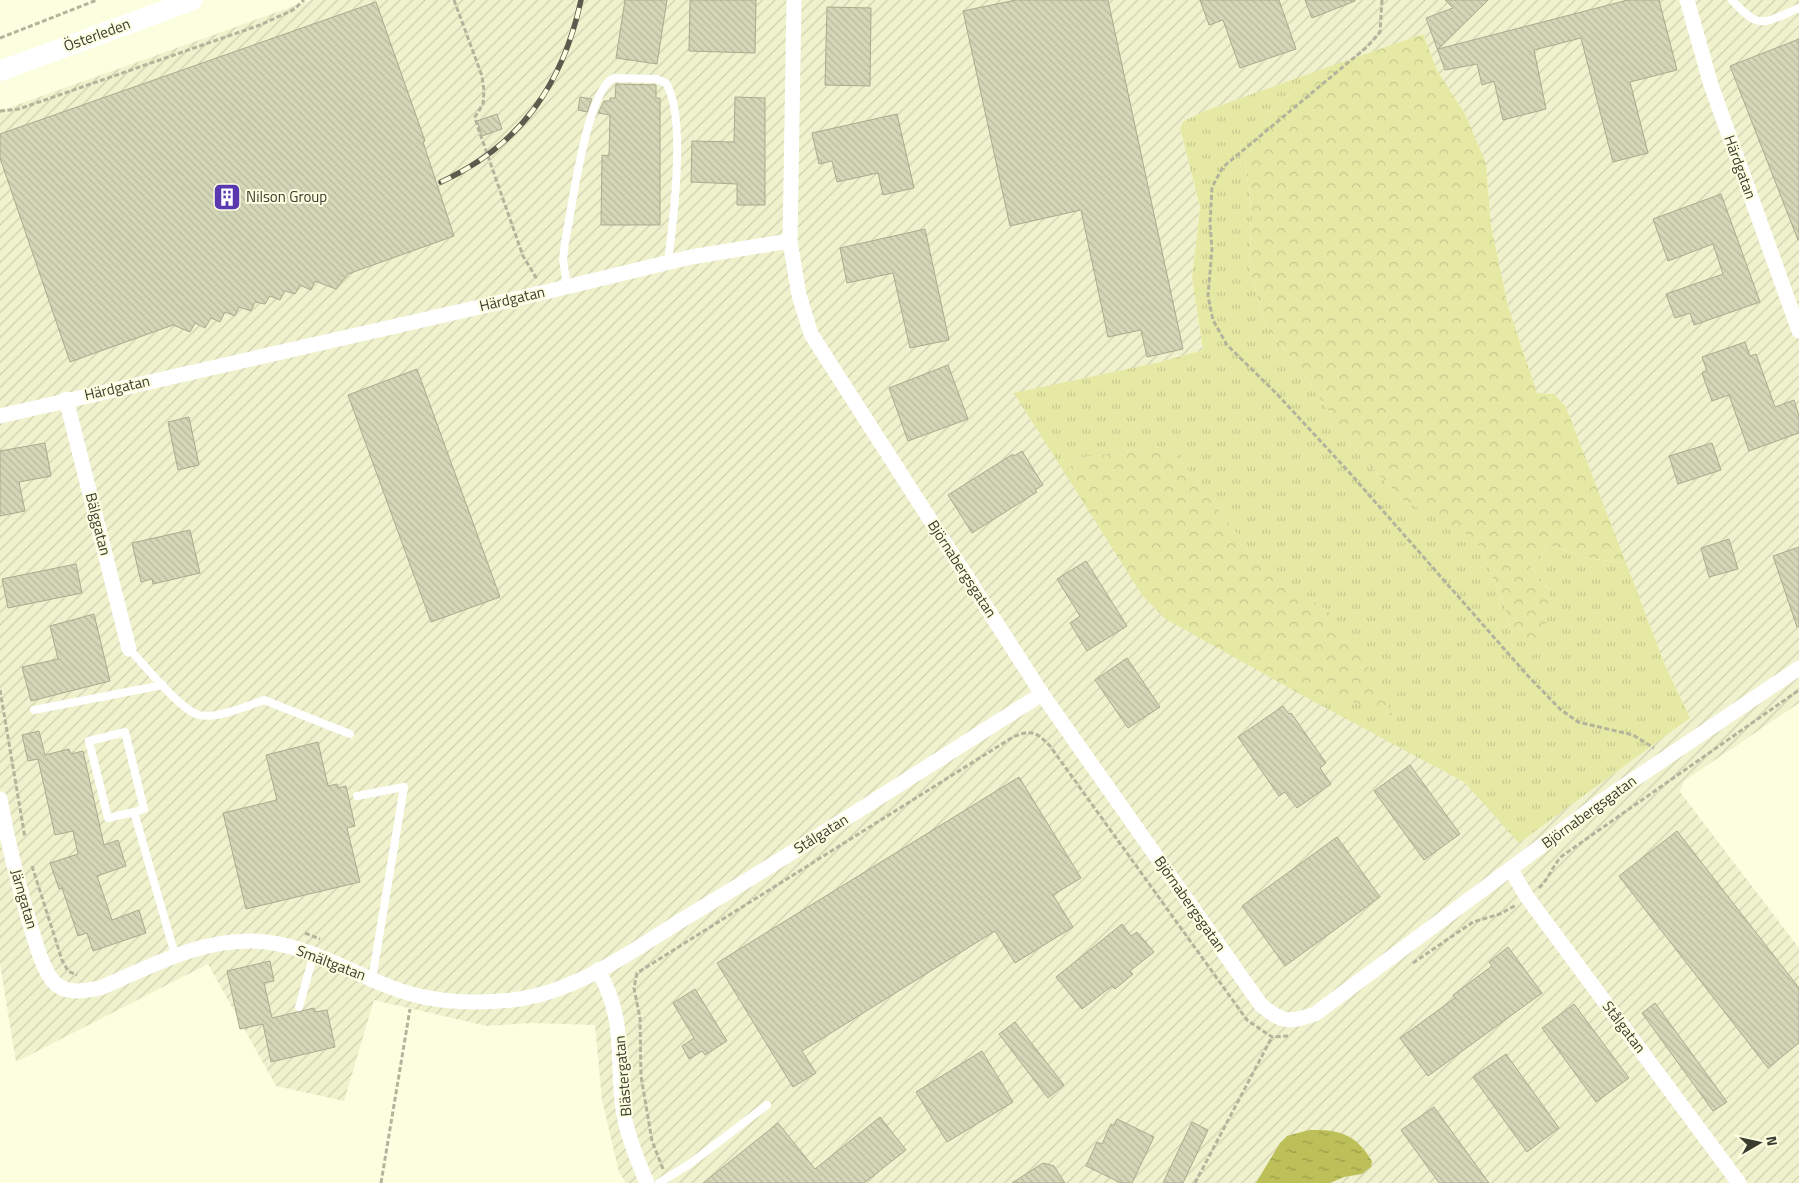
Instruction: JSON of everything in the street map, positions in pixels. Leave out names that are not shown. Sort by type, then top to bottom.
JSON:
[{"type":"main road","name":"Österleden","points":[[0,71],[193,0]]},
{"type":"street","points":[[790,241],[794,0]]},
{"type":"street","name":"Härdgatan","points":[[1687,0],[1711,85],[1799,331]]},
{"type":"street","name":"Härdgatan","points":[[0,416],[566,282],[672,261],[790,241]]},
{"type":"street","name":"Björnabergsgatan","points":[[790,241],[799,295],[811,334],[1042,694],[1261,1005],[1278,1020],[1294,1021],[1315,1014],[1599,803],[1799,668]]},
{"type":"street","name":"Bälggatan","points":[[66,399],[129,649]]},
{"type":"street","name":"Stålgatan","points":[[598,970],[735,888],[1042,694]]},
{"type":"street","name":"Järngatan","points":[[0,799],[21,894],[37,946],[53,981],[65,989]]},
{"type":"street","name":"Stålgatan","points":[[1511,870],[1527,897],[1739,1183]]},
{"type":"street","name":"Smältgatan","points":[[65,989],[86,991],[100,988],[175,955],[232,942],[256,941],[314,953],[394,989],[448,1000],[482,1002],[530,998],[556,991],[598,970]]},
{"type":"street","name":"Blästergatan","points":[[598,970],[608,988],[616,1009],[620,1034],[622,1104],[633,1147],[647,1183]]},
{"type":"lane","points":[[1732,0],[1746,17],[1756,22],[1771,20],[1799,8]]},
{"type":"lane","points":[[566,282],[565,242],[585,132],[599,95],[608,81],[614,78],[656,79],[666,83],[674,101],[675,178],[669,254],[672,261]]},
{"type":"lane","points":[[129,649],[183,706],[197,715],[230,713],[264,700],[350,734]]},
{"type":"lane","points":[[34,710],[163,685]]},
{"type":"lane","points":[[124,732],[144,809],[134,812],[108,818],[89,741],[124,732]]},
{"type":"lane","points":[[357,796],[404,787],[372,979]]},
{"type":"lane","points":[[134,812],[175,955]]},
{"type":"lane","points":[[299,1007],[314,953]]},
{"type":"lane","points":[[659,1183],[691,1163],[766,1105]]},
{"type":"path","points":[[0,38],[97,0]]},
{"type":"path","points":[[0,110],[19,109],[260,25],[293,10],[304,0]]},
{"type":"path","points":[[454,0],[482,76],[483,104],[476,117],[476,125],[523,256],[534,278],[544,282],[566,282]]},
{"type":"path","points":[[1382,0],[1380,32],[1368,46],[1223,167],[1212,187],[1210,224],[1212,250],[1208,296],[1213,320],[1227,345],[1277,394],[1335,457],[1560,710],[1578,722],[1633,735],[1652,745],[1663,759]]},
{"type":"path","points":[[1410,965],[1474,922],[1500,914],[1527,897],[1544,884],[1555,862],[1562,856],[1799,690]]},
{"type":"path","points":[[637,973],[996,748],[1026,732],[1038,734],[1050,746],[1247,1020],[1272,1037],[1285,1037],[1295,1034]]},
{"type":"path","points":[[625,955],[637,973],[634,988],[640,1018],[641,1076],[646,1114],[652,1141],[667,1178]]},
{"type":"path","points":[[381,1183],[412,994]]},
{"type":"path","points":[[1195,1183],[1272,1037]]},
{"type":"shaded area","points":[[311,0],[1799,0],[1799,703],[1684,781],[1680,792],[1799,948],[1799,1183],[626,1183],[619,1172],[602,1100],[595,1025],[531,1023],[487,1026],[374,1000],[344,1101],[276,1086],[208,964],[16,1062],[0,964],[0,111]],"holes":[[[1423,34],[1437,70],[1465,114],[1486,163],[1491,225],[1508,306],[1537,393],[1554,394],[1566,407],[1665,665],[1690,718],[1519,842],[1464,782],[1435,766],[1156,363],[1203,350],[1192,278],[1200,207],[1180,129],[1184,121],[1202,112]]]},
{"type":"green space","points":[[1423,34],[1437,70],[1465,114],[1486,163],[1491,225],[1508,306],[1537,393],[1554,394],[1566,407],[1626,563],[1586,558],[1550,545],[1530,565],[1550,591],[1547,620],[1535,645],[1513,637],[1502,599],[1476,539],[1401,499],[1351,445],[1310,383],[1265,325],[1249,265],[1252,216],[1245,159],[1272,110],[1314,72]]},
{"type":"green space","points":[[1314,72],[1272,110],[1245,159],[1252,216],[1249,265],[1265,325],[1310,383],[1351,445],[1401,499],[1476,538],[1502,599],[1513,637],[1550,591],[1530,565],[1550,545],[1586,558],[1626,563],[1665,665],[1690,718],[1519,843],[1464,782],[1311,700],[1332,695],[1393,715],[1328,611],[1257,560],[1173,450],[1155,447],[1081,458],[1064,472],[1014,393],[1156,363],[1203,350],[1192,278],[1200,207],[1180,128],[1184,121],[1202,112]]},
{"type":"green space","points":[[1155,447],[1173,450],[1257,560],[1328,611],[1359,653],[1382,691],[1393,716],[1332,695],[1311,700],[1164,618],[1142,595],[1064,472],[1081,458]]},
{"type":"water","points":[[1309,1130],[1338,1132],[1353,1139],[1372,1161],[1371,1167],[1362,1174],[1344,1177],[1330,1183],[1256,1183],[1280,1143],[1287,1136]]},
{"type":"building","points":[[625,0],[667,0],[657,64],[616,58]]},
{"type":"building","points":[[690,0],[756,0],[755,53],[689,51]]},
{"type":"building","points":[[1016,0],[1108,0],[1183,349],[1147,357],[1141,330],[1108,337],[1081,210],[1010,226],[963,11]]},
{"type":"building","points":[[1200,0],[1279,0],[1296,49],[1240,68],[1223,20],[1209,25]]},
{"type":"building","points":[[1305,0],[1355,0],[1355,1],[1312,18]]},
{"type":"building","points":[[1445,0],[1488,0],[1438,49],[1628,0],[1659,0],[1677,70],[1630,82],[1648,153],[1613,162],[1581,38],[1534,50],[1546,109],[1503,120],[1494,81],[1482,85],[1477,64],[1445,70],[1426,18],[1453,8]]},
{"type":"building","name":"Nilson Group","points":[[376,2],[425,141],[423,142],[454,236],[348,274],[336,289],[315,281],[311,290],[300,285],[295,294],[285,291],[280,300],[270,296],[265,304],[255,302],[251,311],[239,307],[235,316],[225,312],[220,322],[211,318],[205,328],[195,323],[190,332],[173,325],[70,362],[0,158],[0,134]]},
{"type":"building","points":[[827,7],[871,8],[870,86],[825,85]]},
{"type":"building","points":[[1799,39],[1799,240],[1798,240],[1730,66]]},
{"type":"building","points":[[616,84],[656,85],[656,98],[660,98],[660,225],[601,225],[602,155],[609,156],[610,115],[598,113],[604,101],[610,101],[610,98],[615,98]]},
{"type":"building","points":[[580,97],[592,99],[587,112],[578,110]]},
{"type":"building","points":[[735,97],[765,98],[765,205],[737,205],[737,184],[691,182],[692,141],[734,142]]},
{"type":"building","points":[[497,114],[502,129],[482,136],[477,121]]},
{"type":"building","points":[[897,114],[914,188],[883,195],[878,173],[837,182],[832,161],[819,164],[812,133]]},
{"type":"building","points":[[1721,194],[1760,302],[1694,325],[1690,313],[1675,318],[1666,294],[1723,274],[1713,244],[1668,261],[1653,219]]},
{"type":"building","points":[[925,229],[949,340],[910,348],[893,273],[847,283],[840,248]]},
{"type":"building","points":[[1745,342],[1750,356],[1756,354],[1775,407],[1794,400],[1799,416],[1799,433],[1749,451],[1729,395],[1712,401],[1702,373],[1707,371],[1702,357]]},
{"type":"building","points":[[948,365],[968,419],[908,441],[889,388]]},
{"type":"building","points":[[417,369],[500,597],[431,622],[348,395]]},
{"type":"building","points":[[189,417],[199,465],[178,470],[168,422]]},
{"type":"building","points":[[45,443],[51,476],[19,482],[25,511],[0,516],[0,451]]},
{"type":"building","points":[[1712,443],[1721,470],[1678,484],[1669,456]]},
{"type":"building","points":[[1022,451],[1043,485],[1035,490],[1037,492],[972,533],[948,495],[1013,454],[1014,456]]},
{"type":"building","points":[[190,530],[200,573],[153,584],[152,579],[141,582],[132,543]]},
{"type":"building","points":[[1729,539],[1738,569],[1709,577],[1701,548]]},
{"type":"building","points":[[1799,547],[1799,626],[1797,627],[1773,556]]},
{"type":"building","points":[[1086,561],[1127,626],[1087,651],[1070,623],[1080,616],[1057,579]]},
{"type":"building","points":[[76,564],[82,593],[8,608],[2,579]]},
{"type":"building","points":[[94,614],[110,681],[31,701],[22,667],[58,659],[50,626]]},
{"type":"building","points":[[1127,658],[1160,707],[1128,728],[1095,680]]},
{"type":"building","points":[[1283,706],[1289,714],[1291,713],[1326,763],[1320,768],[1331,784],[1297,808],[1285,792],[1279,796],[1238,737]]},
{"type":"building","points":[[39,731],[45,755],[69,749],[71,754],[83,751],[104,845],[118,840],[126,866],[97,876],[112,920],[139,910],[146,933],[93,951],[87,933],[78,936],[62,888],[59,889],[50,863],[78,854],[73,831],[55,835],[38,759],[28,761],[22,735]]},
{"type":"building","points":[[318,742],[328,786],[337,784],[338,788],[346,786],[355,826],[347,828],[360,882],[246,909],[223,813],[277,800],[266,755]]},
{"type":"building","points":[[1410,765],[1460,834],[1424,860],[1374,791]]},
{"type":"building","points":[[1019,777],[1081,878],[1053,895],[1073,927],[1015,963],[995,931],[802,1051],[816,1073],[793,1087],[717,963]]},
{"type":"building","points":[[1677,831],[1799,988],[1799,1043],[1768,1068],[1619,876]]},
{"type":"building","points":[[1337,837],[1380,897],[1285,966],[1242,906]]},
{"type":"building","points":[[1122,924],[1131,936],[1137,932],[1154,952],[1130,971],[1133,974],[1115,989],[1112,986],[1082,1009],[1056,977]]},
{"type":"building","points":[[1508,947],[1542,993],[1428,1076],[1400,1038],[1455,998],[1453,995],[1492,966],[1489,962]]},
{"type":"building","points":[[270,961],[274,981],[264,983],[272,1018],[314,1008],[315,1012],[327,1010],[335,1047],[271,1062],[263,1024],[240,1029],[227,971]]},
{"type":"building","points":[[695,989],[727,1041],[705,1055],[702,1051],[689,1059],[682,1046],[694,1038],[673,1003]]},
{"type":"building","points":[[1655,1003],[1727,1102],[1713,1111],[1642,1013]]},
{"type":"building","points":[[1574,1004],[1629,1078],[1596,1102],[1542,1028]]},
{"type":"building","points":[[1015,1022],[1064,1085],[1048,1098],[999,1034]]},
{"type":"building","points":[[982,1051],[1013,1102],[947,1142],[916,1092]]},
{"type":"building","points":[[1506,1054],[1559,1128],[1527,1152],[1473,1077]]},
{"type":"building","points":[[1434,1107],[1489,1183],[1439,1183],[1401,1130]]},
{"type":"building","points":[[880,1117],[906,1150],[864,1183],[703,1183],[778,1123],[815,1169]]},
{"type":"building","points":[[1117,1119],[1154,1137],[1132,1183],[1121,1183],[1086,1166],[1097,1142],[1102,1144],[1111,1124],[1114,1126]]},
{"type":"building","points":[[1192,1122],[1208,1130],[1183,1183],[1163,1183]]},
{"type":"building","points":[[1043,1163],[1054,1166],[1065,1183],[1012,1183]]},
{"type":"railway","points":[[441,182],[469,167],[494,150],[515,131],[534,109],[550,85],[563,59],[581,0]]},
{"type":"place","name":"Nilson Group","points":[[227,197]]}]
